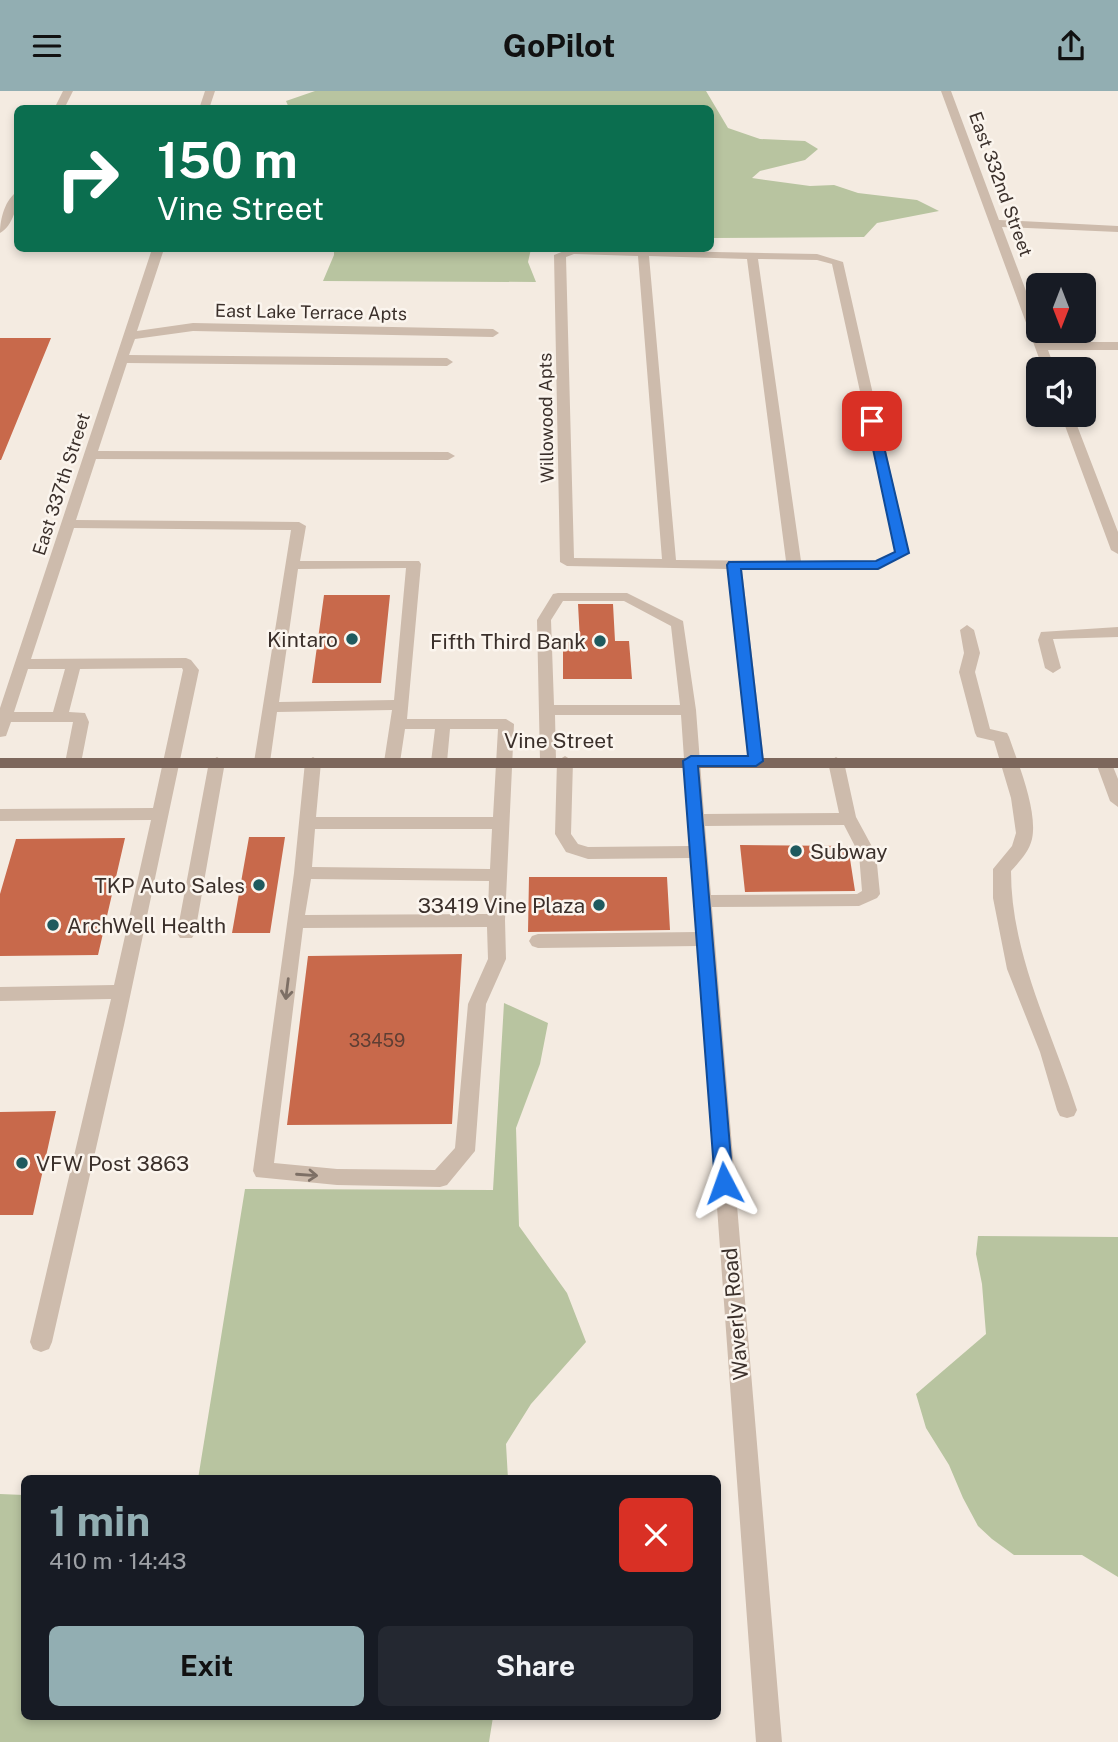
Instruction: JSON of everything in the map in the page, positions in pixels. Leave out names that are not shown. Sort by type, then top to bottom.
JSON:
[{"type":"main road","name":"Vine Street","points":[[0,763],[1111,763]]},
{"type":"street","name":"East 332nd Street","points":[[946,91],[1044,357]]},
{"type":"street","points":[[0,230],[14,202]]},
{"type":"street","points":[[994,223],[1118,229]]},
{"type":"street","name":"East 337th Street","points":[[2,724],[157,252]]},
{"type":"street","name":"Willowood Apts","points":[[570,252],[560,255],[567,562],[878,565],[902,553],[837,262],[817,257],[608,252]]},
{"type":"street","points":[[643,253],[669,564]]},
{"type":"street","points":[[752,255],[794,565]]},
{"type":"street","name":"East Lake Terrace Apts","points":[[129,336],[193,327],[493,333]]},
{"type":"street","points":[[1040,346],[1118,345]]},
{"type":"street","points":[[121,359],[447,362]]},
{"type":"street","points":[[1072,427],[1118,549]]},
{"type":"street","points":[[91,455],[448,456]]},
{"type":"street","points":[[68,524],[299,526],[262,762]]},
{"type":"street","points":[[292,565],[414,564],[401,705],[392,761]]},
{"type":"street","points":[[734,565],[756,761]]},
{"type":"street","name":"Waverly Road","points":[[546,710],[544,620],[558,597],[627,597],[678,624],[688,710],[769,1742]]},
{"type":"street","points":[[967,629],[972,653],[967,672],[983,733],[1000,737],[1010,762],[1025,834],[1017,854],[1002,869],[1002,898],[1016,969],[1049,1052],[1067,1110]]},
{"type":"street","points":[[1053,668],[1046,635],[1118,632]]},
{"type":"street","points":[[22,664],[186,663],[191,670],[122,992],[41,1342]]},
{"type":"street","points":[[60,716],[75,664]]},
{"type":"street","points":[[271,707],[401,705]]},
{"type":"street","points":[[688,710],[546,710],[556,761],[563,834],[572,848],[589,853],[698,852]]},
{"type":"street","points":[[2,724],[60,716],[79,717],[81,722],[73,762]]},
{"type":"street","points":[[313,762],[303,873],[263,1171],[337,1177],[440,1179],[465,1151],[477,1004],[497,959],[496,920],[506,724],[398,724]]},
{"type":"street","points":[[439,761],[443,724]]},
{"type":"street","points":[[702,901],[859,900],[870,894],[872,872],[862,835],[848,819],[836,761]]},
{"type":"street","points":[[186,933],[217,762]]},
{"type":"street","points":[[1111,763],[1118,801]]},
{"type":"street","points":[[0,815],[160,814]]},
{"type":"street","points":[[695,820],[848,819]]},
{"type":"street","points":[[307,823],[502,823]]},
{"type":"street","points":[[303,873],[499,875]]},
{"type":"street","points":[[295,922],[496,920]]},
{"type":"street","points":[[538,941],[705,939]]},
{"type":"street","points":[[0,994],[122,992]]},
{"type":"green space","points":[[315,91],[706,91],[728,128],[760,139],[805,141],[818,149],[805,160],[760,171],[752,178],[810,186],[834,185],[858,193],[917,200],[939,211],[877,223],[864,237],[714,238],[714,105],[288,105],[286,101]]},
{"type":"green space","points":[[334,252],[530,252],[528,262],[536,282],[323,281]]},
{"type":"green space","points":[[504,1003],[548,1023],[540,1064],[516,1128],[519,1226],[567,1293],[586,1342],[531,1404],[506,1444],[508,1475],[199,1475],[245,1189],[493,1190]]},
{"type":"green space","points":[[978,1236],[1118,1237],[1118,1577],[1082,1555],[1014,1555],[992,1539],[978,1526],[949,1465],[926,1428],[916,1394],[986,1334],[982,1284],[976,1254]]},
{"type":"green space","points":[[0,1494],[21,1495],[21,1720],[493,1720],[489,1742],[0,1742]]},
{"type":"building","points":[[0,338],[51,338],[1,460],[0,460]]},
{"type":"building","name":"Kintaro","points":[[324,595],[390,595],[381,683],[312,683]]},
{"type":"building","name":"Fifth Third Bank","points":[[578,604],[613,604],[615,641],[629,641],[632,679],[563,679],[563,641],[580,641]]},
{"type":"building","name":"TKP Auto Sales","points":[[249,837],[285,837],[270,933],[232,933]]},
{"type":"building","name":"ArchWell Health","points":[[125,838],[98,955],[0,956],[0,894],[16,839]]},
{"type":"building","points":[[740,845],[848,846],[855,891],[745,892]]},
{"type":"building","name":"33419 Vine Plaza","points":[[529,877],[667,877],[670,930],[528,932]]},
{"type":"building","points":[[462,954],[452,1124],[287,1125],[308,956]]},
{"type":"building","name":"VFW Post 3863","points":[[56,1111],[33,1215],[0,1215],[0,1112]]},
{"type":"place","name":"Kintaro","points":[[352,639]]},
{"type":"place","name":"Fifth Third Bank","points":[[600,641]]},
{"type":"place","name":"Subway","points":[[796,851]]},
{"type":"place","name":"TKP Auto Sales","points":[[259,885]]},
{"type":"place","name":"33419 Vine Plaza","points":[[599,905]]},
{"type":"place","name":"ArchWell Health","points":[[53,925]]},
{"type":"place","name":"VFW Post 3863","points":[[22,1163]]},
{"type":"route","points":[[724,1183],[691,761],[756,761],[734,565],[878,565],[902,553],[872,421]]}]
